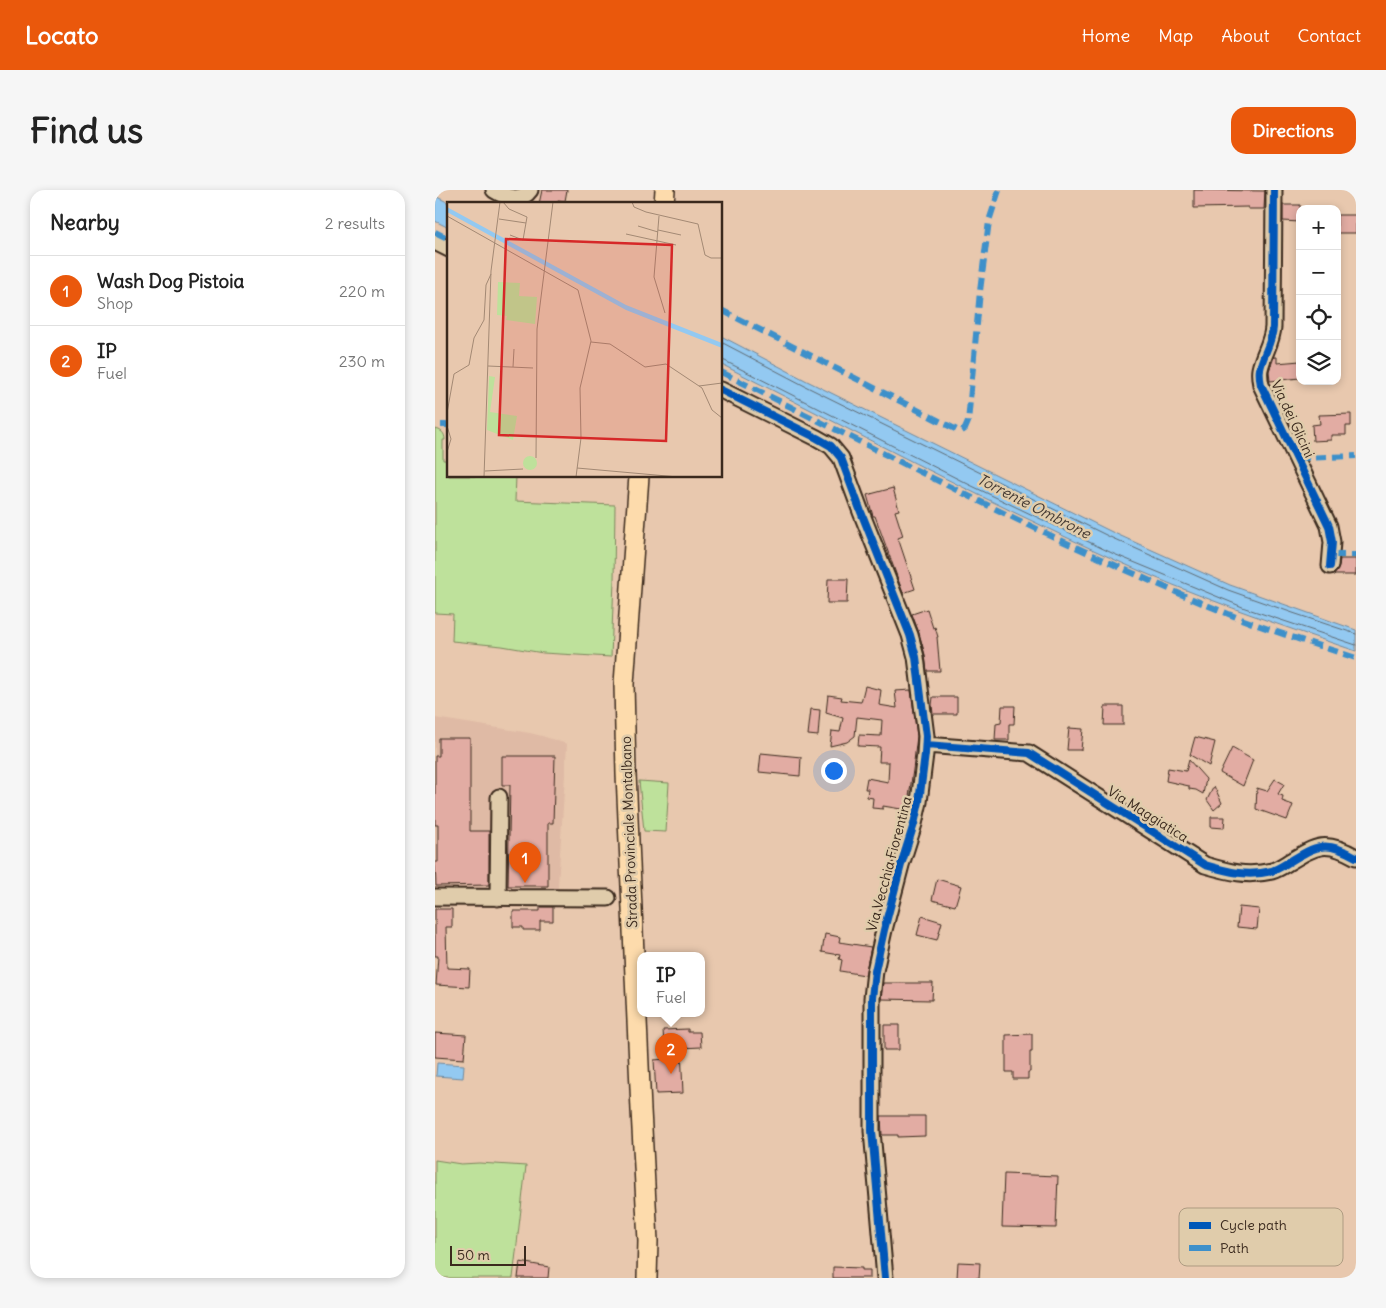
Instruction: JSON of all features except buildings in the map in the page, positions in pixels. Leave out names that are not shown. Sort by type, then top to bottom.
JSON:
[{"type":"main road","name":"Strada Provinciale Montalbano","points":[[639,478],[624,684],[626,784],[648,1241],[647,1278]]},
{"type":"street","points":[[494,190],[507,197],[517,198],[525,196],[530,190]]},
{"type":"street","name":"Via dei Glicini","points":[[1274,190],[1273,327],[1272,338],[1259,371],[1261,385],[1326,519],[1331,542],[1330,566]]},
{"type":"street","points":[[435,242],[447,248]]},
{"type":"street","name":"Via Vecchia Fiorentina","points":[[723,391],[825,442],[841,458],[910,635],[916,657],[926,745],[918,809],[884,930],[875,970],[872,998],[872,1130],[885,1278]]},
{"type":"street","name":"Via Maggiatica","points":[[926,745],[1029,753],[1205,865],[1227,872],[1251,875],[1275,870],[1312,849],[1324,846],[1339,848],[1356,857]]},
{"type":"street","points":[[498,898],[499,797]]},
{"type":"street","points":[[435,898],[608,898]]},
{"type":"shaded area","points":[[435,718],[530,733],[567,744],[557,901],[435,902]]},
{"type":"green space","points":[[435,429],[441,431],[444,435],[443,460],[447,460],[447,478],[516,478],[515,501],[615,505],[611,657],[543,653],[502,646],[452,641],[453,614],[435,613]]},
{"type":"green space","points":[[639,781],[669,783],[666,832],[644,831]]},
{"type":"green space","points":[[435,1160],[461,1164],[479,1163],[526,1166],[513,1278],[435,1278]]},
{"type":"water","points":[[435,196],[447,202],[447,227],[435,221]]},
{"type":"water","name":"Torrente Ombrone","points":[[723,337],[807,381],[1112,532],[1230,585],[1356,630],[1356,651],[1263,619],[1171,584],[964,488],[723,365]]},
{"type":"water","points":[[437,1063],[464,1065],[463,1078],[436,1076]]},
{"type":"marked path","points":[[723,311],[962,431],[968,422],[980,291],[989,221],[999,190]]},
{"type":"marked path","points":[[435,232],[447,238]]},
{"type":"marked path","points":[[723,373],[1101,559],[1231,615],[1356,658]]},
{"type":"marked path","points":[[441,425],[447,425]]},
{"type":"marked path","points":[[1297,458],[1356,456]]},
{"type":"marked path","points":[[1332,555],[1356,555]]},
{"type":"cycle path","points":[[1274,190],[1273,327],[1260,369],[1260,381],[1329,526],[1332,542],[1330,566]]},
{"type":"cycle path","points":[[723,391],[817,438],[831,446],[841,458],[910,635],[916,657],[926,736],[919,802],[884,930],[875,971],[872,998],[872,1131],[885,1278]]},
{"type":"cycle path","points":[[926,745],[1029,753],[1205,865],[1222,870],[1246,874],[1272,871],[1315,848],[1322,847],[1337,848],[1356,857]]},
{"type":"place","name":"Wash Dog Pistoia","points":[[525,883]]},
{"type":"place","name":"IP","points":[[671,1074]]}]
